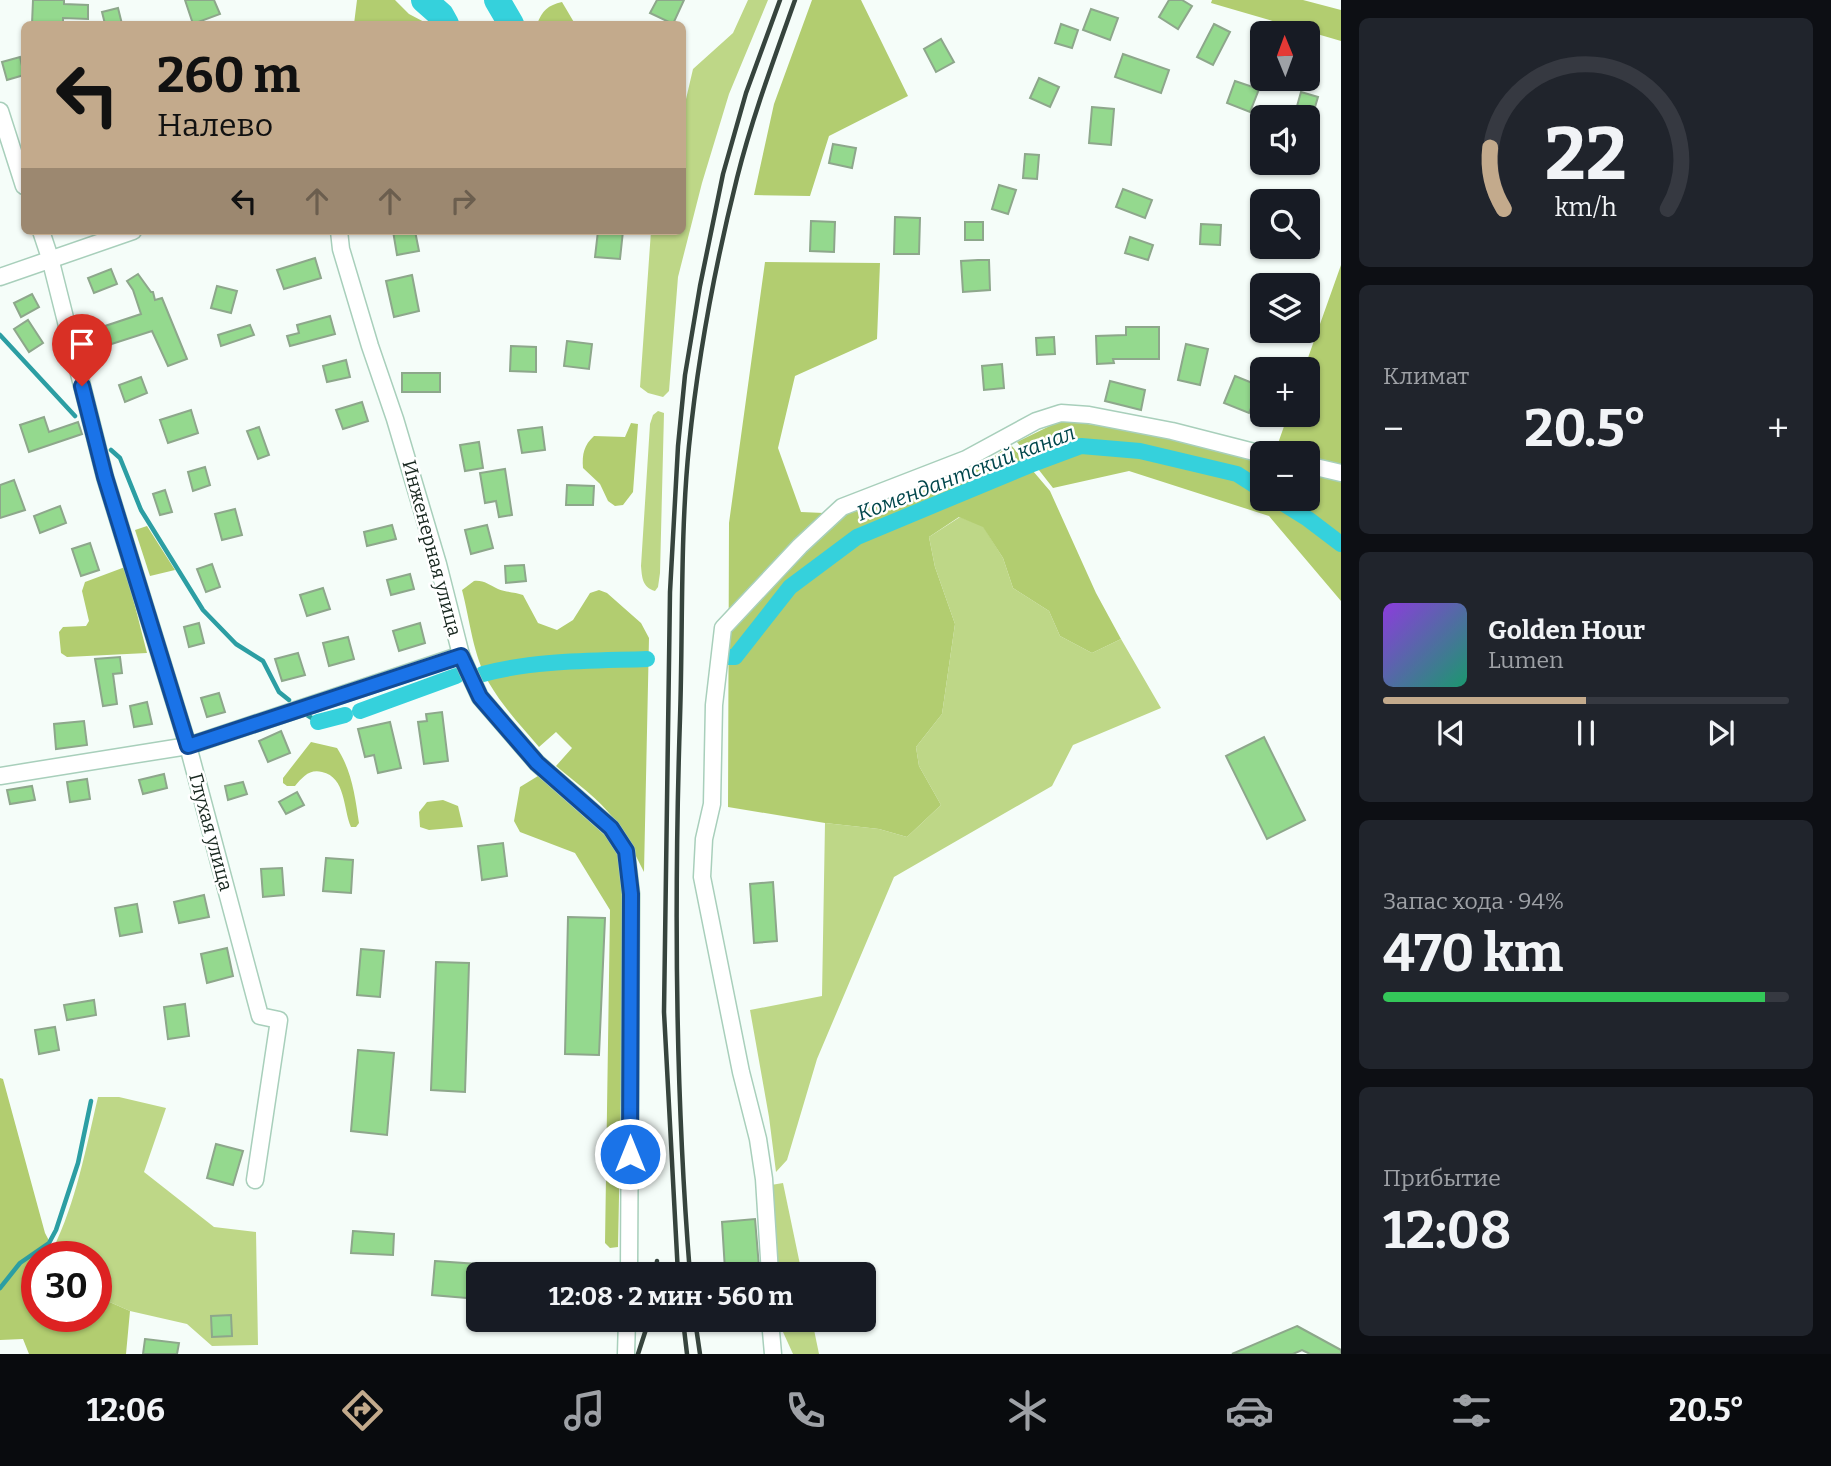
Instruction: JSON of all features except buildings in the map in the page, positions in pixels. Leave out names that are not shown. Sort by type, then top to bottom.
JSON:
[{"type":"street","points":[[0,111],[21,177]]},
{"type":"street","name":"Глухая улица","points":[[42,235],[105,477],[188,746],[260,1016],[279,1020],[255,1180]]},
{"type":"street","points":[[0,276],[121,235]]},
{"type":"street","name":"Инженерная улица","points":[[339,235],[341,249],[370,346],[396,419],[438,564],[461,656],[480,697],[537,763],[611,828],[626,851],[631,894],[629,1262]]},
{"type":"street","points":[[769,1262],[764,1179],[758,1139],[741,1072],[702,877],[704,839],[712,804],[714,705],[723,628],[800,546],[842,507],[965,459],[1035,421],[1061,413],[1089,415],[1172,431],[1250,451]]},
{"type":"street","points":[[1320,469],[1341,473]]},
{"type":"street","points":[[0,776],[188,746],[461,656]]},
{"type":"street","points":[[626,1354],[627,1332]]},
{"type":"street","points":[[772,1332],[773,1354]]},
{"type":"green space","points":[[357,0],[395,0],[409,14],[422,21],[354,21]]},
{"type":"green space","points":[[748,0],[768,0],[729,94],[702,183],[678,277],[669,391],[663,397],[648,393],[640,387],[651,235],[686,235],[686,99],[693,69],[733,33]]},
{"type":"green space","points":[[812,0],[861,0],[908,96],[829,136],[810,196],[754,195],[774,104]]},
{"type":"green space","points":[[1212,0],[1303,0],[1341,10],[1341,41],[1320,35],[1320,21],[1273,21],[1211,3]]},
{"type":"green space","points":[[562,2],[573,21],[538,21],[546,9]]},
{"type":"green space","points":[[765,262],[880,263],[877,339],[795,376],[778,448],[801,512],[847,514],[938,486],[980,466],[1011,445],[1050,491],[1096,593],[1121,639],[1092,653],[1060,636],[1049,611],[1013,588],[1003,558],[983,527],[959,517],[929,537],[935,567],[955,624],[942,714],[916,747],[919,766],[941,805],[907,837],[879,829],[728,807],[729,523]]},
{"type":"green space","points":[[1341,265],[1341,465],[1320,460],[1320,441],[1279,441],[1284,427],[1320,427],[1320,357],[1308,357],[1313,343],[1320,343],[1320,324]]},
{"type":"green space","points":[[658,411],[664,413],[660,573],[655,591],[645,584],[641,566],[650,424],[653,415]]},
{"type":"green space","points":[[1062,420],[1172,437],[1250,456],[1250,510],[1129,471],[1053,488],[1017,442]]},
{"type":"green space","points":[[631,423],[638,424],[633,492],[623,505],[615,506],[608,501],[600,484],[583,468],[583,454],[594,436],[625,437]]},
{"type":"green space","points":[[1320,474],[1341,479],[1341,601],[1269,516],[1253,511],[1320,511]]},
{"type":"green space","points":[[960,517],[983,526],[1003,558],[1013,588],[1049,611],[1060,636],[1092,653],[1121,639],[1161,708],[1073,745],[1052,786],[894,877],[817,1059],[787,1160],[776,1172],[750,1010],[822,996],[825,823],[879,829],[907,837],[941,805],[919,766],[916,747],[942,714],[955,624],[935,567],[929,537]]},
{"type":"green space","points":[[147,526],[175,570],[150,576],[135,530]]},
{"type":"green space","points":[[125,567],[147,653],[67,657],[61,653],[59,632],[63,627],[86,626],[89,621],[82,591],[85,582]]},
{"type":"green space","points":[[474,581],[523,595],[538,623],[557,630],[573,620],[590,593],[599,590],[607,593],[641,623],[649,638],[644,872],[608,811],[556,766],[572,748],[556,732],[539,747],[506,709],[489,683],[476,650],[462,590]]},
{"type":"green space","points":[[311,742],[337,748],[342,757],[354,793],[359,823],[356,827],[351,827],[340,787],[330,775],[313,772],[295,786],[283,783],[283,778]]},
{"type":"green space","points":[[538,776],[608,838],[621,855],[625,894],[618,1247],[610,1248],[605,1243],[610,910],[575,853],[520,832],[514,821],[520,787]]},
{"type":"green space","points":[[443,800],[458,806],[463,827],[429,830],[420,827],[419,812],[427,802]]},
{"type":"green space","points":[[0,1078],[3,1079],[49,1241],[21,1241],[21,1332],[112,1332],[112,1303],[130,1311],[126,1354],[29,1354],[23,1339],[0,1340]]},
{"type":"green space","points":[[98,1097],[119,1097],[166,1108],[144,1172],[214,1227],[256,1232],[258,1345],[212,1346],[187,1324],[130,1311],[112,1303],[112,1241],[57,1241],[85,1155]]},
{"type":"green space","points":[[783,1183],[799,1262],[778,1262],[771,1185]]},
{"type":"green space","points":[[783,1332],[814,1332],[819,1354],[793,1354]]},
{"type":"waterway","points":[[424,0],[444,21]]},
{"type":"waterway","points":[[497,0],[509,21]]},
{"type":"waterway","name":"Комендантский канал","points":[[0,335],[75,416]]},
{"type":"waterway","name":"Комендантский канал","points":[[728,657],[735,657],[790,587],[857,537],[1081,446],[1140,451],[1237,474],[1250,482]]},
{"type":"waterway","name":"Комендантский канал","points":[[111,450],[120,458],[141,510],[203,610],[236,644],[263,661],[279,692],[289,700]]},
{"type":"waterway","name":"Комендантский канал","points":[[1295,511],[1341,544]]},
{"type":"waterway","name":"Комендантский канал","points":[[483,674],[544,664],[647,659]]},
{"type":"waterway","name":"Комендантский канал","points":[[360,711],[456,676]]},
{"type":"waterway","name":"Комендантский канал","points":[[307,715],[318,722]]},
{"type":"waterway","name":"Комендантский канал","points":[[318,722],[345,715]]},
{"type":"waterway","points":[[0,1288],[20,1263],[49,1243],[56,1230],[78,1163],[91,1101]]},
{"type":"railway","points":[[677,1262],[664,1012],[670,592],[678,446],[685,375],[723,174],[746,93],[780,0]]},
{"type":"railway","points":[[689,1262],[681,1135],[677,926],[686,480],[702,345],[729,211],[756,111],[795,0]]},
{"type":"railway","points":[[638,1354],[645,1332]]},
{"type":"railway","points":[[684,1332],[687,1354]]},
{"type":"railway","points":[[697,1332],[700,1354]]},
{"type":"route","points":[[82,386],[105,477],[188,746],[461,656],[480,697],[537,763],[611,828],[626,851],[631,894],[630,1154]]}]
